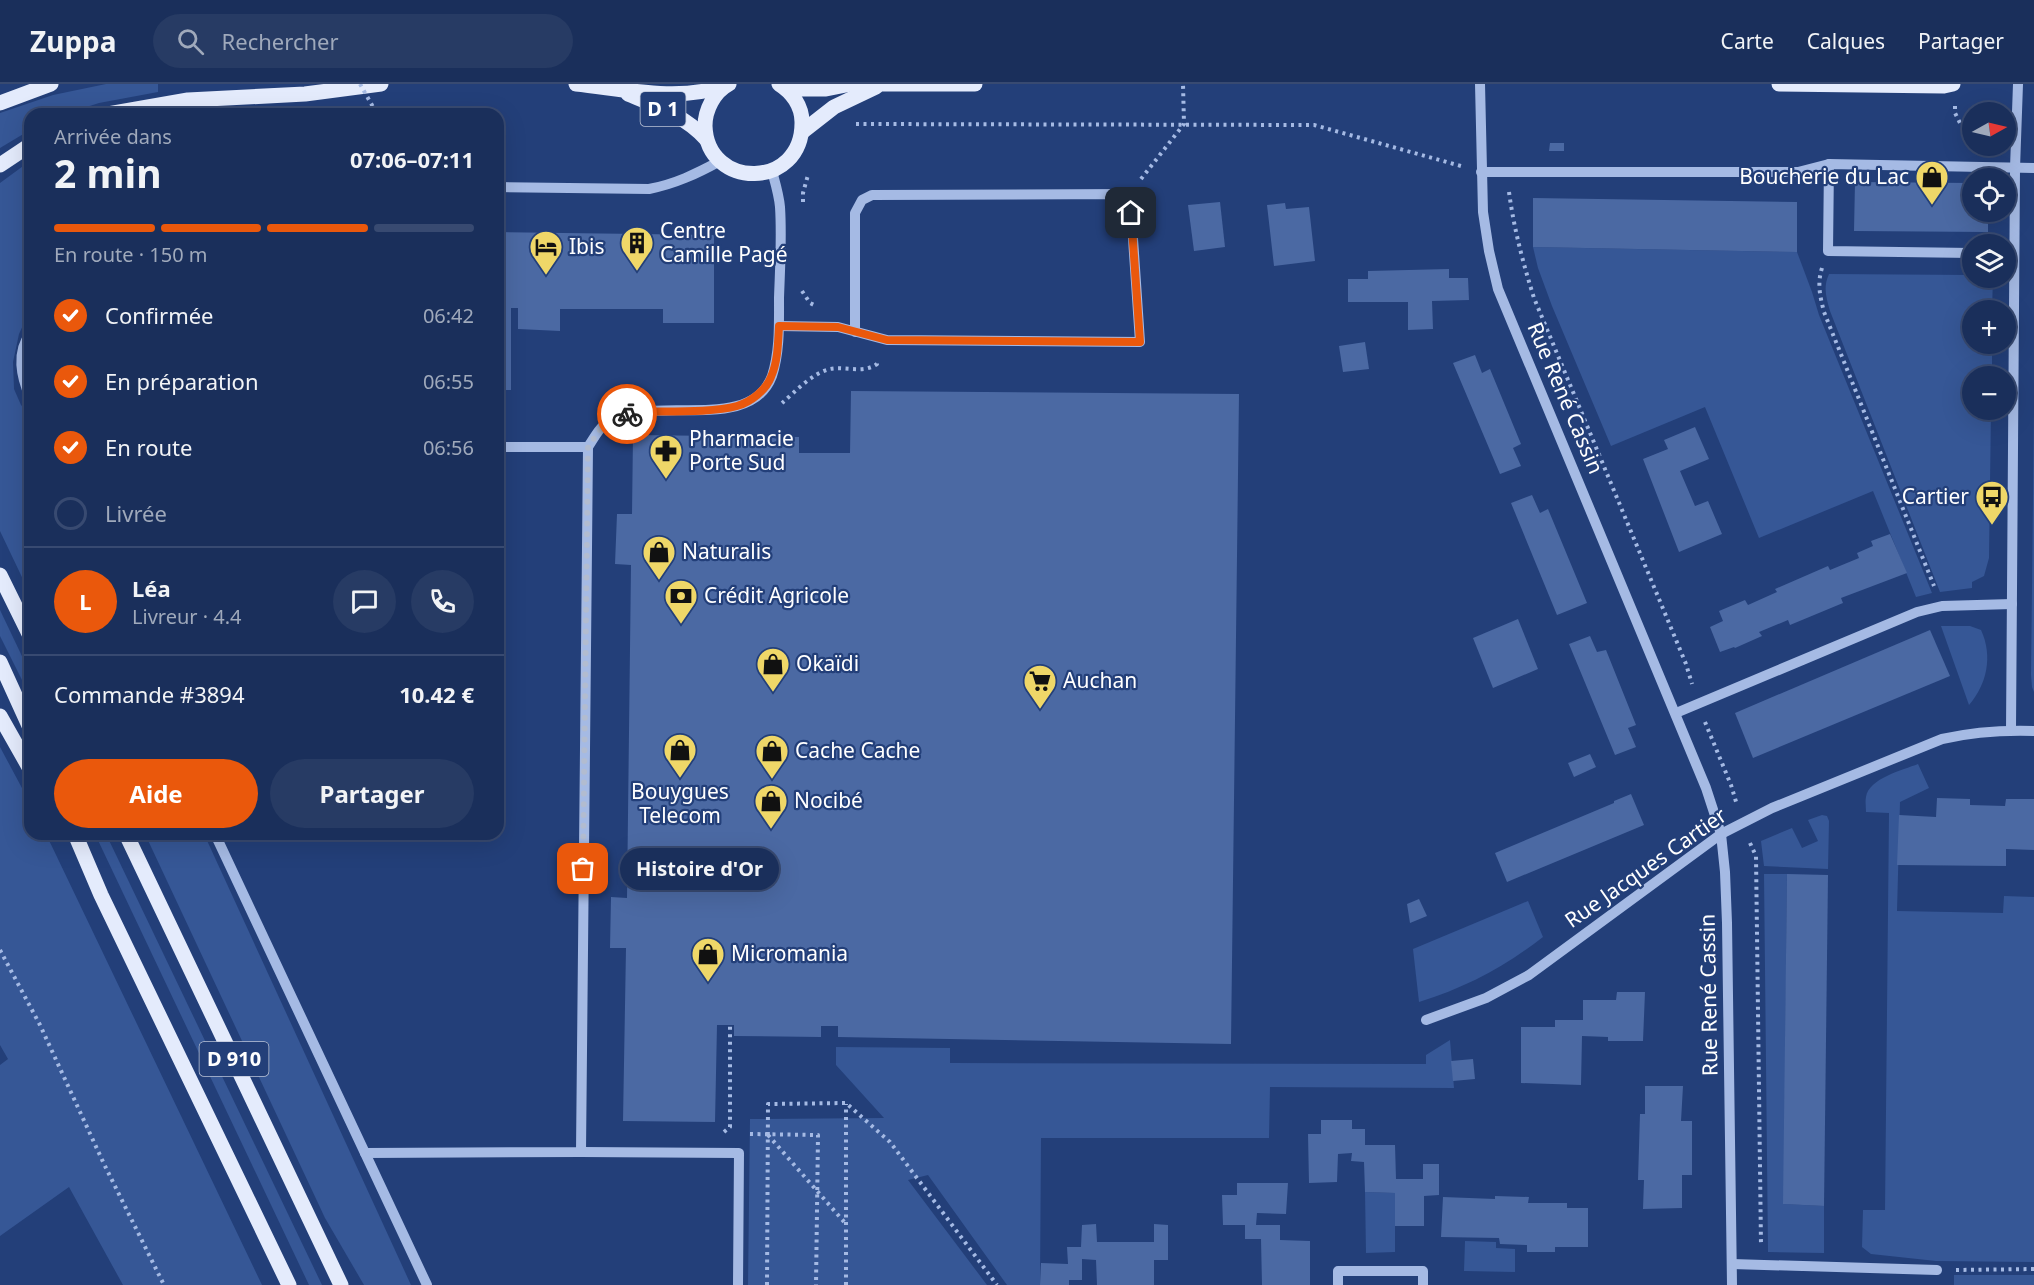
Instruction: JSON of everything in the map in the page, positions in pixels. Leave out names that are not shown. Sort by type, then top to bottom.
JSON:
[{"type":"main road","points":[[0,103],[51,84]]},
{"type":"main road","points":[[143,108],[189,100],[305,94],[381,84]]},
{"type":"main road","name":"D 1","points":[[576,84],[685,93],[708,92],[726,85]]},
{"type":"main road","points":[[783,87],[826,89],[851,84]]},
{"type":"main road","points":[[858,84],[878,86],[975,84]]},
{"type":"main road","points":[[1779,84],[1944,86],[1953,84]]},
{"type":"main road","points":[[726,85],[714,96],[707,110],[706,139],[720,161],[731,169],[758,174],[772,171],[783,164],[799,144],[802,116],[797,102],[783,87]]},
{"type":"main road","points":[[802,132],[834,107],[878,86]]},
{"type":"main road","name":"D 1","points":[[615,88],[677,115],[697,129],[706,139]]},
{"type":"main road","points":[[0,165],[24,149]]},
{"type":"main road","points":[[0,574],[24,624]]},
{"type":"main road","points":[[0,662],[24,715]]},
{"type":"main road","points":[[0,716],[24,758]]},
{"type":"main road","name":"D 910","points":[[70,840],[101,895]]},
{"type":"main road","name":"D 910","points":[[78,840],[101,895],[289,1285]]},
{"type":"main road","name":"D 910","points":[[129,840],[341,1285]]},
{"type":"street","name":"Rue René Cassin","points":[[1480,84],[1483,212],[1498,289],[1676,713],[1706,788],[1720,834],[1725,872],[1727,923],[1732,1285]]},
{"type":"street","points":[[1481,172],[1798,172],[1829,164],[2015,168],[2018,84]]},
{"type":"street","points":[[504,188],[649,189],[688,178],[720,161]]},
{"type":"street","points":[[1829,164],[1828,251],[1962,253]]},
{"type":"street","points":[[2016,168],[2034,168]]},
{"type":"street","points":[[581,1152],[588,447],[604,424],[620,416],[638,412],[721,409],[738,406],[765,388],[771,378],[777,357],[779,326],[780,205],[772,171]]},
{"type":"street","points":[[779,326],[838,327],[855,332],[887,340],[1140,342],[1130,194],[872,195],[862,200],[855,213],[855,332]]},
{"type":"street","points":[[2010,288],[2011,730]]},
{"type":"street","points":[[24,348],[21,367],[24,383]]},
{"type":"street","points":[[504,447],[588,447]]},
{"type":"street","points":[[1676,713],[1917,612],[1942,606],[2012,604]]},
{"type":"street","name":"Rue Jacques Cartier","points":[[1426,1020],[1486,998],[1529,975],[1720,834],[1772,808],[1916,748],[1968,733],[2034,731]]},
{"type":"street","points":[[218,840],[426,1285]]},
{"type":"street","points":[[365,1153],[739,1153],[738,1285]]},
{"type":"street","points":[[1732,1264],[1937,1270]]},
{"type":"street","points":[[1338,1285],[1338,1271],[1423,1271],[1424,1285]]},
{"type":"path","points":[[360,84],[374,108]]},
{"type":"path","points":[[1140,181],[1184,124],[1183,84]]},
{"type":"path","points":[[1956,103],[1955,112],[1962,125]]},
{"type":"path","points":[[847,127],[857,124],[1314,125],[1481,172]]},
{"type":"path","points":[[1828,251],[1819,278],[1818,289],[1824,312],[1942,606]]},
{"type":"path","points":[[0,950],[40,1024],[104,1164],[165,1285]]},
{"type":"path","points":[[846,1103],[846,1285]]},
{"type":"path","points":[[767,1285],[768,1104],[846,1103],[890,1142],[997,1285]]},
{"type":"path","points":[[722,1134],[733,1134]]},
{"type":"path","points":[[745,1134],[818,1135],[816,1285]]},
{"type":"path","points":[[768,1134],[846,1224]]},
{"type":"path","points":[[1937,1270],[2034,1269]]},
{"type":"shaded area","points":[[106,84],[158,84],[158,92],[84,108],[24,108],[24,134],[0,148],[0,113],[53,95]]},
{"type":"shaded area","points":[[24,165],[24,323],[19,334],[13,362],[14,389],[24,408],[24,581],[0,531],[0,183]]},
{"type":"shaded area","points":[[1533,247],[1797,252],[1819,315],[1932,593],[1916,597],[1873,491],[1759,538],[1705,407],[1611,446],[1552,306]]},
{"type":"shaded area","points":[[1829,274],[1962,275],[1962,288],[1993,288],[1992,300],[1962,300],[1962,354],[1992,354],[1992,366],[1962,366],[1962,420],[1991,420],[1989,558],[1984,576],[1972,582],[1972,588],[1940,592],[1830,311],[1826,297]]},
{"type":"shaded area","points":[[2034,409],[2034,692],[2031,675]]},
{"type":"shaded area","points":[[0,610],[24,660],[24,684],[0,636]]},
{"type":"shaded area","points":[[1941,626],[1970,626],[1981,630],[1985,640],[1987,660],[1984,679],[1969,705]]},
{"type":"shaded area","points":[[0,747],[24,792],[24,840],[49,840],[262,1285],[123,1285],[69,1187],[0,1236],[0,1065],[8,1059],[0,1045]]},
{"type":"shaded area","points":[[1918,764],[1929,788],[1900,802],[1897,911],[2003,913],[2004,896],[2034,897],[2034,1262],[1936,1261],[1871,1254],[1862,1247],[1863,1210],[1885,1210],[1889,813],[1866,812],[1866,799],[1868,790],[1880,780]]},
{"type":"shaded area","points":[[1822,815],[1827,816],[1829,821],[1828,869],[1764,866],[1761,841],[1792,828],[1802,848],[1818,841],[1808,820]]},
{"type":"shaded area","points":[[98,840],[109,840],[322,1285],[309,1285]]},
{"type":"shaded area","points":[[148,840],[207,840],[411,1285],[364,1285],[325,1218]]},
{"type":"shaded area","points":[[1764,874],[1787,874],[1784,1204],[1824,1206],[1824,1253],[1768,1252]]},
{"type":"shaded area","points":[[1528,901],[1543,937],[1514,958],[1484,975],[1453,990],[1419,1002],[1413,949]]},
{"type":"shaded area","points":[[1450,1040],[1454,1088],[1270,1087],[1269,1138],[1041,1138],[1040,1285],[1007,1285],[928,1175],[908,1180],[987,1285],[748,1285],[750,1119],[884,1118],[836,1065],[836,1047],[950,1048],[950,1063],[1426,1064],[1426,1055]]},
{"type":"shaded area","points":[[1365,1192],[1395,1193],[1395,1252],[1366,1253]]},
{"type":"shaded area","points":[[1465,1241],[1496,1242],[1496,1248],[1515,1249],[1515,1272],[1464,1271]]},
{"type":"shaded area","points":[[1954,1275],[2034,1275],[2034,1285],[1954,1285]]},
{"type":"building","points":[[1550,143],[1564,143],[1564,151],[1549,151]]},
{"type":"building","points":[[1855,182],[1962,183],[1962,222],[1988,222],[1988,232],[1854,231]]},
{"type":"building","points":[[1533,198],[1797,202],[1797,252],[1533,247]]},
{"type":"building","points":[[1220,202],[1225,247],[1194,251],[1188,205]]},
{"type":"building","points":[[1285,203],[1286,209],[1309,207],[1315,261],[1274,266],[1267,205]]},
{"type":"building","name":"Centre Camille Pagé","points":[[504,232],[714,235],[714,323],[663,323],[663,309],[560,309],[560,331],[518,329],[518,308],[511,308],[511,390],[504,390]]},
{"type":"building","points":[[1449,269],[1449,278],[1468,278],[1469,300],[1432,301],[1433,329],[1408,330],[1408,302],[1348,302],[1348,279],[1368,279],[1368,271]]},
{"type":"building","points":[[1365,342],[1369,369],[1343,372],[1339,346]]},
{"type":"building","points":[[1475,355],[1482,373],[1490,369],[1521,444],[1513,448],[1521,466],[1500,474],[1453,363]]},
{"type":"building","name":"Auchan","points":[[851,391],[1239,394],[1231,1044],[838,1037],[838,1026],[821,1026],[821,1037],[734,1036],[734,1025],[717,1025],[715,1122],[623,1121],[626,948],[610,948],[611,897],[627,898],[631,565],[615,564],[617,514],[632,514],[633,435],[799,437],[799,453],[850,453]]},
{"type":"building","points":[[1695,427],[1709,459],[1680,471],[1695,506],[1708,501],[1722,534],[1679,552],[1643,459],[1668,449],[1664,440]]},
{"type":"building","points":[[1532,495],[1540,513],[1548,509],[1587,603],[1557,615],[1511,503]]},
{"type":"building","points":[[1890,534],[1907,573],[1841,598],[1843,603],[1790,625],[1788,620],[1759,632],[1762,636],[1720,652],[1710,627],[1723,621],[1719,611],[1745,600],[1748,605],[1777,592],[1775,589],[1828,566],[1830,570],[1859,558],[1857,553],[1873,546],[1871,541]]},
{"type":"building","points":[[1518,619],[1538,669],[1493,688],[1473,638]]},
{"type":"building","points":[[1930,630],[1950,676],[1753,758],[1735,713]]},
{"type":"building","points":[[1590,636],[1597,652],[1606,650],[1636,725],[1628,728],[1636,747],[1615,755],[1569,644]]},
{"type":"building","points":[[1590,754],[1596,767],[1574,777],[1568,763]]},
{"type":"building","points":[[1631,794],[1644,825],[1507,882],[1495,853]]},
{"type":"building","points":[[1937,798],[1970,799],[1970,805],[2005,806],[2006,799],[2034,799],[2034,850],[2006,849],[2006,866],[1897,865],[1899,815],[1936,817]]},
{"type":"building","points":[[1787,874],[1828,875],[1824,1206],[1783,1204]]},
{"type":"building","points":[[1419,899],[1427,916],[1410,923],[1407,904]]},
{"type":"building","points":[[1617,992],[1645,992],[1643,1041],[1608,1041],[1608,1037],[1582,1036],[1581,1085],[1521,1083],[1521,1027],[1555,1027],[1555,1020],[1583,1020],[1583,1000],[1616,1000]]},
{"type":"building","points":[[1473,1059],[1475,1079],[1453,1081],[1451,1061]]},
{"type":"building","points":[[1645,1086],[1683,1086],[1681,1121],[1692,1121],[1692,1175],[1682,1175],[1682,1208],[1643,1209],[1644,1180],[1638,1180],[1640,1114],[1645,1114]]},
{"type":"building","points":[[1321,1120],[1352,1120],[1352,1129],[1365,1129],[1365,1145],[1395,1145],[1396,1179],[1423,1179],[1423,1164],[1439,1164],[1439,1195],[1424,1196],[1424,1226],[1395,1226],[1395,1193],[1365,1192],[1364,1162],[1351,1161],[1352,1153],[1338,1154],[1337,1182],[1309,1183],[1308,1134],[1321,1134]]},
{"type":"building","points":[[1237,1183],[1288,1183],[1286,1214],[1257,1213],[1256,1225],[1280,1225],[1280,1240],[1310,1241],[1310,1285],[1262,1285],[1261,1239],[1245,1239],[1245,1225],[1223,1225],[1222,1195],[1237,1195]]},
{"type":"building","points":[[1495,1196],[1529,1197],[1528,1203],[1567,1203],[1567,1208],[1588,1208],[1588,1247],[1555,1247],[1555,1252],[1527,1252],[1527,1245],[1500,1244],[1499,1238],[1441,1237],[1443,1197],[1495,1199]]},
{"type":"building","points":[[1096,1224],[1097,1242],[1154,1242],[1154,1224],[1168,1225],[1168,1260],[1154,1260],[1154,1285],[1097,1285],[1096,1260],[1082,1259],[1082,1280],[1069,1280],[1069,1285],[1040,1285],[1041,1263],[1068,1264],[1067,1247],[1081,1247],[1082,1225]]},
{"type":"way so far","points":[[583,869],[588,447],[604,424],[627,414]]},
{"type":"place","name":"Boucherie du Lac","points":[[1932,206]]},
{"type":"place","name":"Centre Camille Pagé","points":[[637,272]]},
{"type":"place","name":"Ibis","points":[[546,276]]},
{"type":"place","name":"Pharmacie Porte Sud","points":[[666,480]]},
{"type":"place","name":"Cartier","points":[[1992,526]]},
{"type":"place","name":"Naturalis","points":[[659,581]]},
{"type":"place","name":"Crédit Agricole","points":[[681,625]]},
{"type":"place","name":"Okaïdi","points":[[773,693]]},
{"type":"place","name":"Auchan","points":[[1040,710]]},
{"type":"place","name":"Bouygues Telecom","points":[[680,779]]},
{"type":"place","name":"Cache Cache","points":[[772,780]]},
{"type":"place","name":"Nocibé","points":[[771,830]]},
{"type":"place","name":"Histoire d'Or","points":[[583,869]]},
{"type":"place","name":"Micromania","points":[[708,983]]},
{"type":"route","points":[[627,414],[721,409],[738,406],[753,398],[765,388],[771,378],[777,357],[779,326],[838,327],[887,340],[1140,342],[1131,213]]}]
